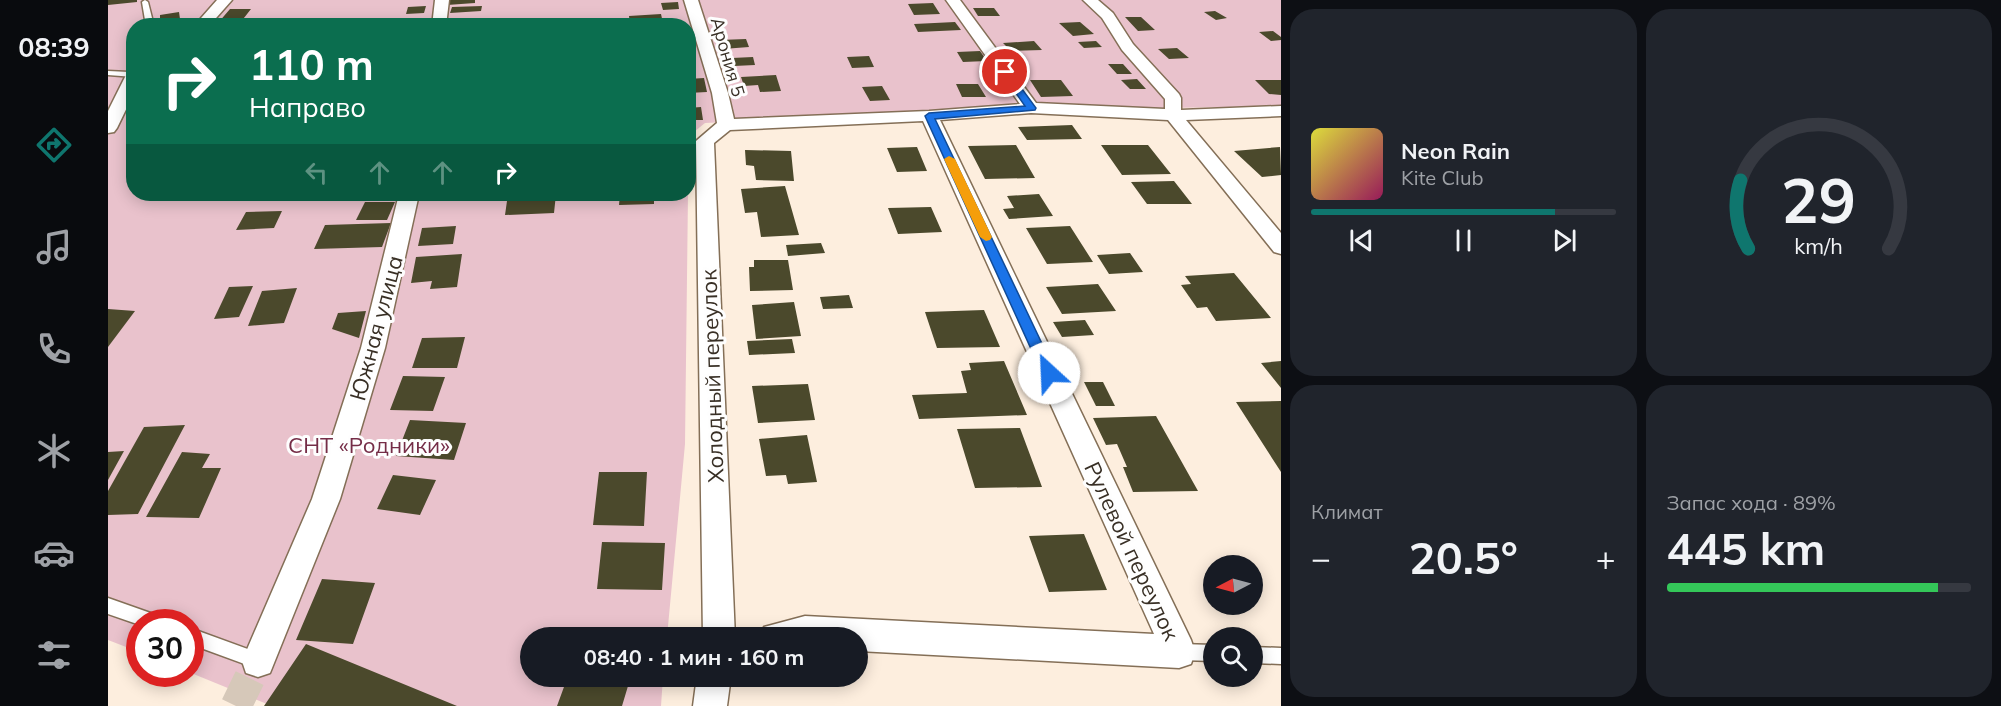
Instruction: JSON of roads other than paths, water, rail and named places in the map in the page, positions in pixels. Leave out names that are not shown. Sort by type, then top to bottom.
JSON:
[{"type":"street","points":[[208,18],[225,0]]},
{"type":"street","points":[[440,18],[442,0]]},
{"type":"street","name":"Арония 5","points":[[692,0],[720,93],[726,125]]},
{"type":"street","points":[[953,0],[1031,108]]},
{"type":"street","points":[[1090,0],[1108,16],[1127,47],[1173,98],[1173,115],[1281,247]]},
{"type":"street","points":[[108,128],[126,90]]},
{"type":"street","points":[[726,125],[929,116],[1031,108],[1173,115],[1281,111]]},
{"type":"street","name":"Рулевой переулок","points":[[868,635],[1179,652],[929,116]]},
{"type":"street","name":"Холодный переулок","points":[[718,627],[705,141],[726,125]]},
{"type":"street","name":"Южная улица","points":[[258,662],[326,499],[373,348],[407,201]]},
{"type":"street","points":[[710,706],[713,687]]},
{"type":"lane","points":[[145,2],[148,18]]},
{"type":"lane","points":[[108,73],[126,74]]},
{"type":"lane","points":[[108,606],[126,612]]},
{"type":"lane","points":[[204,641],[258,662]]},
{"type":"lane","points":[[1179,652],[1203,653]]},
{"type":"lane","points":[[1263,655],[1281,656]]},
{"type":"tunnel","points":[[236,706],[258,661]]},
{"type":"park label","name":"СНТ «Родники»","points":[[369,445]]}]
